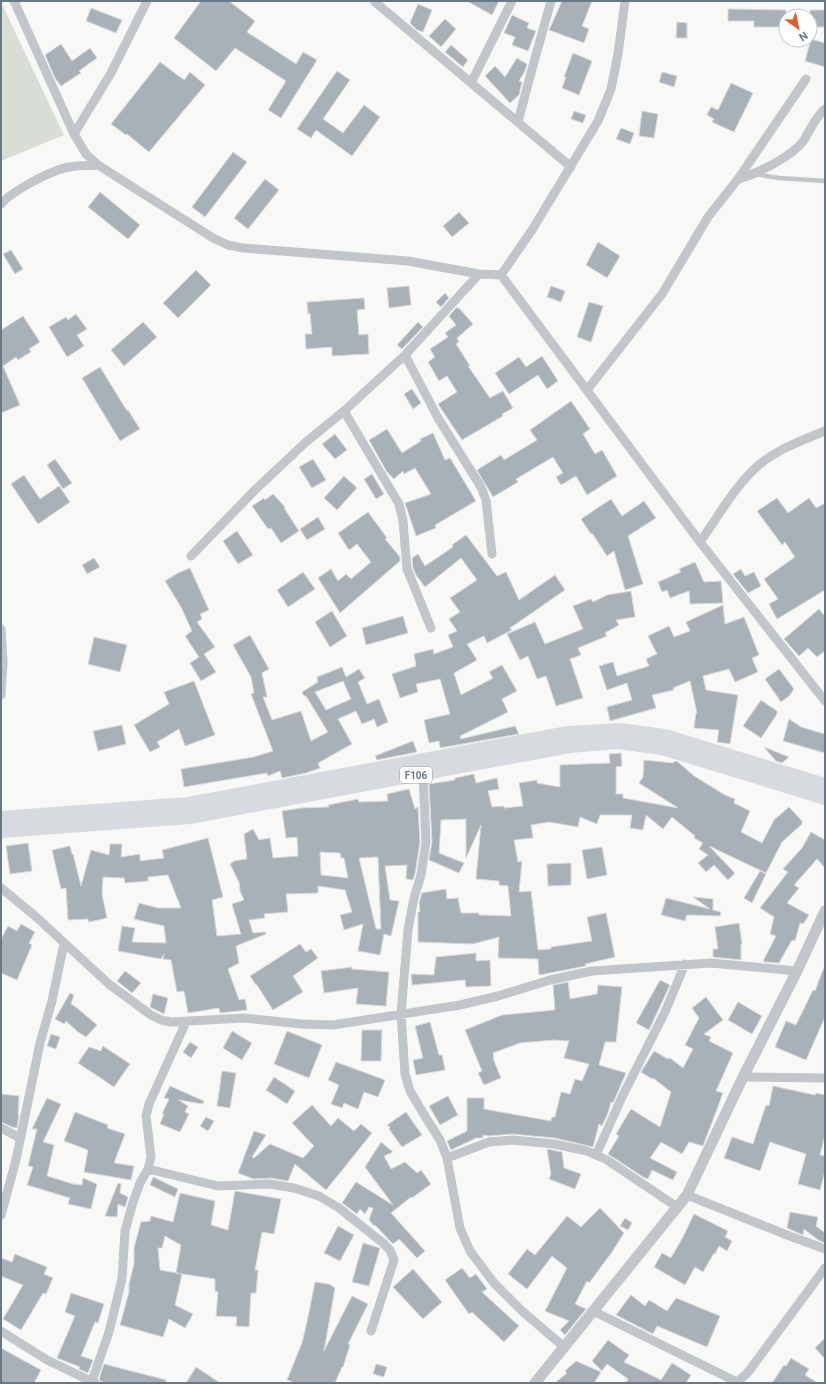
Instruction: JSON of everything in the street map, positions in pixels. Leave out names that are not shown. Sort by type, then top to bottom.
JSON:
[{"type":"main road","name":"F106","points":[[1,818],[188,804],[568,733],[619,730],[665,736],[825,785]]},
{"type":"main road","name":"F106","points":[[1,831],[190,817],[570,746],[618,742],[662,748],[825,798]]},
{"type":"street","points":[[14,1],[74,134],[86,154],[98,165],[212,238],[228,245],[243,248],[408,261],[479,274],[501,275]]},
{"type":"street","points":[[74,134],[111,73],[147,1]]},
{"type":"street","points":[[471,83],[512,1]]},
{"type":"street","points":[[518,122],[551,1]]},
{"type":"street","points":[[501,275],[532,230],[598,121],[610,89],[618,54],[625,1]]},
{"type":"street","points":[[375,2],[571,167]]},
{"type":"street","points":[[588,390],[662,294],[708,217],[738,179],[806,79]]},
{"type":"street","points":[[738,179],[755,174],[796,149],[804,140],[818,114],[825,109]]},
{"type":"street","points":[[1,204],[6,199],[38,178],[68,167],[98,165]]},
{"type":"street","points":[[191,556],[256,488],[306,442],[344,411],[404,355],[479,274]]},
{"type":"street","points":[[501,275],[700,542],[825,701]]},
{"type":"street","points":[[404,355],[438,418],[481,487],[486,500],[492,554]]},
{"type":"street","points":[[344,411],[399,504],[403,521],[407,569],[431,628]]},
{"type":"street","points":[[700,542],[745,478],[760,464],[782,450],[825,430]]},
{"type":"street","points":[[1,629],[3,662],[1,695]]},
{"type":"street","points":[[423,774],[426,842],[421,875],[414,898],[408,930],[401,1014],[405,1074],[410,1091],[422,1113],[440,1140],[447,1158],[460,1228],[470,1251],[494,1283],[522,1311],[564,1347]]},
{"type":"street","points":[[1,888],[110,985],[160,1020],[171,1022],[244,1018],[301,1024],[333,1025],[460,1005],[498,996],[550,980],[592,971],[685,964],[712,964],[797,971]]},
{"type":"street","points":[[535,1383],[687,1195],[743,1077],[797,971],[825,911]]},
{"type":"street","points":[[1,1215],[16,1160],[40,1043],[52,1002],[64,943]]},
{"type":"street","points":[[596,1155],[622,1096],[665,1012],[685,964]]},
{"type":"street","points":[[1,1331],[47,1360],[94,1382],[109,1332],[122,1279],[125,1231],[140,1183],[148,1170],[151,1157],[146,1116],[149,1104],[186,1022]]},
{"type":"street","points":[[743,1077],[825,1078]]},
{"type":"street","points":[[1,1128],[20,1138]]},
{"type":"street","points":[[447,1158],[489,1142],[513,1140],[554,1144],[587,1151],[607,1160],[677,1207]]},
{"type":"street","points":[[148,1170],[218,1186],[270,1184],[294,1188],[319,1196],[339,1208],[390,1250],[394,1260],[371,1331]]},
{"type":"street","points":[[687,1195],[825,1249]]},
{"type":"street","points":[[593,1311],[737,1383],[749,1371],[825,1268]]},
{"type":"lane","points":[[755,174],[779,178],[825,181]]},
{"type":"shaded area","points":[[1,2],[64,135],[1,161]]},
{"type":"building","points":[[201,1],[229,1],[255,21],[247,32],[296,64],[303,52],[317,60],[281,118],[268,110],[286,81],[235,48],[216,71],[174,38]]},
{"type":"building","points":[[467,1],[499,1],[492,15]]},
{"type":"building","points":[[562,1],[592,1],[582,26],[589,29],[584,43],[549,30]]},
{"type":"building","points":[[418,4],[432,10],[423,32],[417,30],[410,23]]},
{"type":"building","points":[[91,8],[122,20],[116,33],[86,21]]},
{"type":"building","points":[[728,9],[778,10],[778,27],[754,27],[754,21],[728,21]]},
{"type":"building","points":[[818,10],[825,10],[825,27],[818,27]]},
{"type":"building","points":[[512,15],[529,23],[527,28],[536,31],[528,51],[512,45],[515,37],[504,33]]},
{"type":"building","points":[[445,19],[456,29],[441,47],[429,36]]},
{"type":"building","points":[[677,22],[687,23],[687,38],[676,38]]},
{"type":"building","points":[[818,41],[825,43],[825,67],[805,61],[809,48],[818,48]]},
{"type":"building","points":[[61,44],[72,61],[90,48],[97,58],[79,71],[81,73],[61,86],[55,78],[45,55]]},
{"type":"building","points":[[451,45],[468,60],[463,67],[445,52]]},
{"type":"building","points":[[573,53],[592,61],[579,95],[562,88],[566,77],[564,77]]},
{"type":"building","points":[[517,58],[527,64],[519,81],[522,82],[519,95],[510,103],[485,76],[495,66],[505,77]]},
{"type":"building","points":[[160,62],[184,80],[190,72],[205,85],[149,152],[127,134],[126,135],[111,124]]},
{"type":"building","points":[[337,71],[350,80],[323,119],[343,133],[364,105],[380,117],[352,156],[316,130],[311,138],[297,129]]},
{"type":"building","points":[[662,72],[677,76],[674,87],[659,82]]},
{"type":"building","points":[[731,83],[753,93],[734,132],[712,122],[714,119],[707,115],[711,107],[718,110]]},
{"type":"building","points":[[574,111],[586,115],[583,123],[571,119]]},
{"type":"building","points":[[642,111],[658,114],[654,138],[639,136]]},
{"type":"building","points":[[621,128],[634,133],[630,144],[616,139]]},
{"type":"building","points":[[233,152],[247,162],[205,217],[192,207]]},
{"type":"building","points":[[265,179],[279,190],[248,229],[234,218]]},
{"type":"building","points":[[100,192],[140,225],[128,239],[88,207]]},
{"type":"building","points":[[459,212],[469,223],[452,237],[443,226]]},
{"type":"building","points":[[598,242],[620,256],[607,278],[586,265]]},
{"type":"building","points":[[11,250],[23,269],[15,274],[3,254]]},
{"type":"building","points":[[196,270],[211,285],[178,318],[163,303]]},
{"type":"building","points":[[409,286],[411,305],[389,308],[387,288]]},
{"type":"building","points":[[551,286],[565,291],[561,302],[547,297]]},
{"type":"building","points":[[445,293],[449,298],[441,307],[436,302]]},
{"type":"building","points":[[364,298],[365,309],[357,310],[359,335],[368,334],[369,354],[332,356],[332,347],[306,349],[305,334],[312,334],[310,313],[308,314],[307,302]]},
{"type":"building","points":[[589,302],[603,306],[591,342],[577,337]]},
{"type":"building","points":[[457,307],[473,324],[457,338],[459,342],[456,344],[470,366],[468,366],[490,398],[503,391],[513,408],[502,414],[503,416],[462,440],[438,404],[457,392],[447,376],[439,381],[428,362],[435,357],[430,349],[448,337],[445,333],[456,325],[449,316]]},
{"type":"building","points":[[76,314],[87,329],[77,335],[84,346],[67,357],[49,327],[66,317],[68,320]]},
{"type":"building","points":[[23,316],[40,342],[29,349],[31,352],[18,360],[16,357],[3,366],[20,405],[1,413],[1,330]]},
{"type":"building","points":[[143,322],[157,337],[124,366],[111,350]]},
{"type":"building","points":[[418,322],[423,327],[402,349],[397,345]]},
{"type":"building","points":[[542,356],[558,381],[547,389],[538,375],[509,394],[495,373],[519,357],[526,367]]},
{"type":"building","points":[[100,367],[140,429],[120,441],[82,378]]},
{"type":"building","points":[[412,389],[421,403],[413,409],[404,394]]},
{"type":"building","points":[[571,401],[590,429],[583,434],[595,454],[602,450],[617,476],[587,495],[576,476],[561,485],[556,477],[563,473],[553,457],[516,479],[518,482],[493,497],[477,470],[501,455],[504,460],[537,440],[530,430]]},
{"type":"building","points":[[387,429],[402,453],[421,441],[420,439],[433,433],[445,460],[450,458],[476,501],[435,525],[436,528],[416,536],[405,503],[431,494],[415,468],[404,474],[403,471],[394,479],[387,472],[369,440]]},
{"type":"building","points":[[335,434],[347,450],[335,459],[322,444]]},
{"type":"building","points":[[55,459],[72,483],[63,489],[47,465]]},
{"type":"building","points":[[313,459],[326,480],[312,488],[299,467]]},
{"type":"building","points":[[372,474],[384,494],[376,499],[364,479]]},
{"type":"building","points":[[24,475],[40,499],[59,486],[70,502],[38,524],[11,484]]},
{"type":"building","points":[[344,476],[357,488],[337,510],[324,498]]},
{"type":"building","points":[[273,494],[285,507],[284,508],[299,531],[281,543],[271,528],[268,529],[252,506],[264,498],[265,500]]},
{"type":"building","points":[[777,498],[788,513],[809,498],[816,508],[825,503],[825,590],[777,619],[769,604],[778,599],[764,579],[795,557],[785,542],[782,545],[757,511]]},
{"type":"building","points":[[611,499],[622,516],[644,501],[656,518],[628,536],[643,584],[625,590],[614,551],[607,556],[581,519]]},
{"type":"building","points":[[368,512],[387,538],[385,539],[400,557],[400,561],[340,613],[318,578],[331,569],[338,581],[346,574],[351,579],[371,562],[357,544],[349,550],[338,533]]},
{"type":"building","points":[[318,517],[325,529],[307,540],[300,529]]},
{"type":"building","points":[[237,531],[253,555],[238,564],[223,541]]},
{"type":"building","points":[[466,535],[497,576],[506,572],[519,600],[555,575],[565,590],[510,628],[512,630],[487,643],[484,636],[467,644],[477,660],[454,673],[461,695],[493,678],[489,672],[502,665],[517,691],[502,699],[508,712],[460,736],[461,739],[515,726],[519,734],[440,748],[439,741],[429,743],[424,720],[450,714],[440,679],[416,684],[418,692],[400,698],[392,674],[416,666],[414,654],[433,649],[434,654],[453,647],[448,635],[457,631],[449,619],[460,612],[450,598],[477,580],[461,558],[425,587],[416,575],[413,568],[412,558],[418,554],[425,566],[453,547],[452,545]]},
{"type":"building","points":[[94,558],[100,567],[87,574],[82,565]]},
{"type":"building","points":[[695,562],[704,582],[721,581],[723,603],[690,604],[689,591],[670,598],[667,590],[662,592],[658,582],[681,572],[679,569]]},
{"type":"building","points":[[190,568],[209,610],[200,614],[202,619],[197,622],[215,647],[204,654],[216,672],[201,681],[190,663],[199,657],[185,636],[192,631],[181,607],[165,581]]},
{"type":"building","points":[[741,569],[745,576],[754,572],[761,586],[748,593],[733,574]]},
{"type":"building","points":[[303,572],[315,589],[288,607],[277,590]]},
{"type":"building","points":[[631,591],[635,617],[616,620],[619,625],[605,633],[607,636],[578,648],[581,655],[570,659],[583,698],[556,706],[546,676],[537,679],[528,656],[520,660],[507,634],[535,622],[545,644],[583,629],[573,606],[591,599],[593,602],[607,595]]},
{"type":"building","points":[[723,605],[725,624],[744,617],[759,655],[752,658],[758,672],[735,682],[729,669],[703,676],[706,690],[738,695],[730,744],[717,742],[719,730],[694,728],[697,713],[690,681],[673,688],[674,690],[652,695],[656,708],[610,721],[607,707],[632,700],[627,683],[607,690],[599,666],[613,662],[617,676],[649,666],[646,659],[657,654],[648,636],[669,626],[674,637],[690,631],[686,622]]},
{"type":"building","points":[[819,609],[825,616],[825,651],[817,657],[808,648],[799,656],[784,639]]},
{"type":"building","points":[[332,611],[347,636],[330,647],[315,622]]},
{"type":"building","points":[[403,616],[408,633],[366,645],[362,628]]},
{"type":"building","points":[[250,635],[269,669],[262,673],[267,697],[263,697],[272,720],[301,711],[311,741],[328,732],[302,692],[318,682],[317,677],[342,667],[346,677],[359,669],[365,678],[358,682],[367,704],[379,699],[388,722],[377,727],[374,719],[362,724],[356,711],[338,719],[352,744],[318,763],[320,768],[306,773],[282,778],[280,771],[268,776],[267,773],[184,787],[181,769],[254,757],[273,751],[251,694],[254,693],[251,677],[233,645]],"holes":[[[343,681],[351,699],[326,710],[315,692]]]},
{"type":"building","points":[[94,637],[127,645],[120,672],[88,664]]},
{"type":"building","points":[[779,669],[794,689],[789,696],[781,702],[765,679]]},
{"type":"building","points":[[194,681],[215,735],[185,746],[179,729],[157,742],[160,747],[150,752],[134,725],[169,704],[164,692]]},
{"type":"building","points":[[761,700],[777,711],[777,714],[761,738],[743,726]]},
{"type":"building","points":[[789,719],[801,727],[825,734],[825,753],[783,741]]},
{"type":"building","points":[[122,725],[126,744],[98,751],[93,731]]},
{"type":"building","points":[[413,741],[417,752],[377,760],[375,756]]},
{"type":"building","points":[[764,747],[789,757],[782,763],[776,761]]},
{"type":"building","points":[[621,753],[622,766],[616,767],[616,794],[623,794],[623,798],[678,808],[639,783],[643,777],[644,760],[673,763],[675,761],[694,776],[725,795],[735,799],[734,803],[750,811],[741,832],[762,843],[774,820],[789,807],[802,821],[802,824],[782,842],[766,873],[709,846],[735,873],[728,880],[714,865],[706,872],[698,863],[708,855],[699,849],[703,843],[694,838],[695,836],[672,817],[663,829],[646,815],[643,830],[630,828],[632,815],[600,815],[597,824],[580,817],[578,827],[549,822],[531,825],[533,838],[514,840],[518,862],[522,861],[519,892],[531,891],[538,950],[592,941],[587,917],[606,913],[615,957],[585,964],[586,966],[539,975],[538,959],[498,958],[499,937],[473,944],[418,942],[418,912],[420,912],[419,903],[422,893],[446,889],[447,899],[458,898],[461,913],[511,916],[508,886],[499,885],[499,881],[476,879],[481,825],[466,858],[466,819],[441,820],[439,853],[464,863],[459,873],[429,860],[432,842],[429,784],[455,780],[455,778],[474,774],[476,783],[497,778],[499,789],[488,791],[492,807],[504,806],[504,808],[523,806],[519,783],[537,780],[537,783],[560,787],[560,765],[610,763],[609,754]]},
{"type":"building","points":[[409,789],[415,809],[418,807],[420,842],[413,880],[406,879],[407,865],[385,866],[390,900],[399,901],[391,936],[384,934],[380,955],[358,951],[363,924],[344,930],[340,915],[352,912],[345,890],[318,886],[318,893],[286,894],[288,912],[264,914],[265,918],[249,920],[253,933],[265,932],[266,934],[236,946],[239,963],[228,969],[239,1000],[245,999],[247,1010],[220,1013],[219,1008],[188,1013],[184,991],[177,992],[171,960],[163,959],[164,954],[161,959],[118,951],[122,926],[135,928],[132,942],[166,943],[164,926],[134,919],[139,903],[158,908],[181,908],[168,875],[148,877],[148,881],[125,883],[124,878],[103,877],[102,894],[107,918],[89,922],[88,919],[68,920],[66,888],[61,889],[52,850],[70,846],[81,886],[91,850],[109,855],[110,844],[122,844],[121,857],[140,854],[140,861],[164,858],[162,850],[208,838],[223,897],[212,900],[217,936],[241,934],[232,904],[244,900],[240,891],[239,882],[230,864],[234,861],[247,859],[244,834],[253,829],[259,840],[270,838],[273,858],[298,856],[297,837],[286,838],[282,811],[301,808],[329,807],[328,805],[358,799],[359,802],[388,801],[387,794]],"holes":[[[320,852],[340,853],[341,858],[344,858],[348,878],[321,875]],[[378,857],[381,929],[376,929],[359,858]]]},
{"type":"building","points":[[811,832],[825,840],[825,868],[817,859],[794,885],[799,888],[787,903],[809,915],[803,924],[800,923],[795,941],[792,940],[779,963],[765,962],[763,961],[776,936],[770,934],[774,917],[760,908],[788,872],[783,869],[802,848]]},
{"type":"building","points":[[28,843],[32,871],[10,874],[6,846]]},
{"type":"building","points":[[602,847],[607,875],[587,879],[582,850]]},
{"type":"building","points":[[571,863],[571,885],[548,886],[547,864]]},
{"type":"building","points":[[760,871],[766,874],[752,903],[744,898]]},
{"type":"building","points":[[693,897],[713,899],[713,910],[721,912],[720,916],[687,915],[685,921],[661,915],[666,898],[710,909]]},
{"type":"building","points":[[739,923],[742,944],[741,960],[713,957],[713,949],[718,949],[715,927]]},
{"type":"building","points":[[21,924],[35,932],[29,943],[32,945],[17,980],[1,973],[1,939],[8,926],[17,931]]},
{"type":"building","points":[[300,944],[306,952],[311,949],[318,958],[293,976],[303,992],[273,1010],[250,976]]},
{"type":"building","points":[[476,953],[476,961],[490,960],[491,986],[466,987],[465,980],[412,985],[411,974],[434,975],[436,957]]},
{"type":"building","points":[[352,967],[352,969],[389,972],[386,1006],[356,1004],[358,988],[324,993],[321,971]]},
{"type":"building","points":[[824,967],[825,1017],[806,1060],[775,1047],[786,1021],[796,1025],[813,990],[815,991]]},
{"type":"building","points":[[125,971],[141,983],[132,993],[117,981]]},
{"type":"building","points":[[660,980],[670,985],[649,1030],[636,1023]]},
{"type":"building","points":[[568,982],[570,999],[597,994],[598,985],[622,987],[616,1042],[605,1042],[599,1065],[626,1073],[613,1103],[611,1102],[602,1126],[599,1124],[593,1147],[555,1138],[512,1134],[489,1136],[483,1135],[483,1138],[476,1138],[451,1150],[447,1141],[467,1131],[467,1098],[484,1098],[484,1109],[551,1121],[552,1117],[555,1117],[561,1092],[570,1094],[575,1079],[582,1081],[589,1064],[564,1058],[569,1041],[553,1040],[520,1043],[493,1053],[493,1058],[501,1078],[484,1085],[478,1073],[482,1071],[465,1030],[502,1015],[555,1010],[553,985]]},
{"type":"building","points":[[70,993],[74,995],[71,1004],[97,1025],[86,1037],[66,1021],[64,1024],[55,1019]]},
{"type":"building","points":[[153,994],[168,998],[164,1014],[150,1007]]},
{"type":"building","points":[[706,997],[723,1020],[704,1034],[711,1037],[709,1041],[733,1053],[716,1091],[723,1093],[703,1146],[689,1142],[682,1154],[661,1142],[650,1158],[677,1172],[673,1180],[652,1170],[648,1179],[608,1154],[619,1136],[616,1134],[631,1109],[660,1127],[671,1092],[653,1078],[652,1079],[641,1072],[654,1051],[668,1059],[670,1058],[683,1068],[693,1049],[685,1045],[699,1018],[692,1008]]},
{"type":"building","points":[[738,1002],[762,1016],[752,1034],[728,1020]]},
{"type":"building","points":[[430,1022],[439,1055],[442,1055],[445,1070],[416,1075],[413,1060],[423,1058],[415,1026]]},
{"type":"building","points":[[362,1030],[382,1030],[381,1061],[361,1061]]},
{"type":"building","points":[[232,1031],[252,1043],[242,1060],[223,1048]]},
{"type":"building","points":[[287,1031],[322,1045],[309,1078],[274,1064]]},
{"type":"building","points":[[51,1034],[60,1037],[56,1049],[47,1046]]},
{"type":"building","points":[[190,1042],[198,1047],[191,1058],[183,1052]]},
{"type":"building","points":[[103,1046],[130,1064],[114,1087],[78,1063],[89,1047],[101,1051]]},
{"type":"building","points":[[336,1062],[385,1080],[378,1097],[364,1092],[358,1109],[344,1103],[342,1108],[331,1104],[339,1085],[328,1080]]},
{"type":"building","points":[[222,1071],[236,1073],[230,1108],[217,1106]]},
{"type":"building","points":[[274,1077],[295,1091],[287,1104],[266,1090]]},
{"type":"building","points":[[170,1086],[204,1101],[203,1104],[179,1100],[188,1106],[185,1112],[189,1114],[180,1132],[160,1124],[164,1114],[162,1114],[169,1099],[164,1098]]},
{"type":"building","points":[[773,1086],[815,1095],[816,1093],[825,1095],[825,1135],[820,1155],[825,1156],[825,1171],[820,1190],[798,1184],[806,1154],[770,1142],[760,1171],[724,1158],[732,1137],[753,1144],[766,1105],[769,1106]]},
{"type":"building","points":[[1,1094],[19,1096],[17,1128],[1,1122]]},
{"type":"building","points":[[448,1096],[458,1115],[440,1125],[429,1106]]},
{"type":"building","points":[[47,1098],[61,1104],[43,1142],[54,1145],[47,1176],[73,1184],[82,1185],[83,1178],[97,1184],[91,1209],[68,1204],[70,1198],[27,1185],[33,1167],[28,1166],[37,1129],[32,1129]]},
{"type":"building","points":[[312,1105],[331,1126],[338,1118],[354,1131],[361,1124],[372,1133],[326,1190],[295,1164],[288,1181],[271,1178],[254,1179],[238,1173],[254,1131],[266,1135],[252,1157],[254,1158],[270,1144],[303,1158],[314,1146],[292,1123]]},
{"type":"building","points":[[75,1112],[108,1125],[107,1128],[125,1134],[114,1163],[134,1166],[131,1180],[84,1172],[88,1150],[64,1141]]},
{"type":"building","points":[[406,1112],[422,1135],[402,1147],[389,1129],[390,1127],[387,1125]]},
{"type":"building","points":[[206,1117],[214,1121],[208,1131],[200,1126]]},
{"type":"building","points":[[381,1142],[393,1152],[384,1156],[391,1169],[405,1162],[417,1173],[421,1170],[431,1184],[412,1198],[411,1197],[391,1213],[425,1251],[417,1258],[399,1239],[393,1244],[375,1225],[374,1226],[369,1220],[373,1208],[369,1207],[365,1214],[360,1209],[357,1214],[342,1203],[356,1182],[393,1205],[365,1167]]},
{"type":"building","points":[[547,1149],[562,1152],[564,1168],[581,1174],[575,1189],[549,1179],[551,1174]]},
{"type":"building","points":[[153,1177],[178,1189],[175,1197],[150,1185]]},
{"type":"building","points":[[118,1183],[121,1184],[120,1193],[128,1197],[125,1207],[118,1204],[117,1217],[105,1216]]},
{"type":"building","points":[[235,1191],[281,1199],[274,1234],[262,1232],[255,1270],[258,1270],[256,1293],[251,1293],[249,1327],[236,1326],[237,1317],[216,1316],[218,1292],[215,1291],[215,1279],[182,1274],[175,1305],[193,1314],[185,1328],[169,1319],[163,1337],[120,1325],[129,1292],[129,1284],[134,1264],[134,1248],[141,1222],[150,1221],[151,1216],[173,1222],[180,1193],[215,1201],[211,1225],[228,1230]],"holes":[[[165,1236],[181,1245],[176,1273],[160,1270],[158,1248],[162,1248]]]},
{"type":"building","points":[[600,1208],[624,1233],[589,1283],[587,1281],[575,1304],[586,1309],[565,1335],[560,1330],[569,1321],[545,1311],[567,1268],[552,1256],[527,1289],[508,1274],[527,1249],[535,1255],[567,1216],[581,1227]]},
{"type":"building","points":[[790,1212],[818,1217],[816,1226],[825,1233],[825,1243],[818,1240],[804,1229],[803,1235],[787,1228]]},
{"type":"building","points":[[694,1214],[728,1231],[725,1237],[732,1241],[727,1251],[719,1246],[703,1272],[695,1267],[685,1285],[654,1267],[662,1253],[671,1258]]},
{"type":"building","points":[[625,1218],[632,1223],[628,1230],[620,1226]]},
{"type":"building","points":[[338,1226],[354,1235],[340,1261],[324,1253]]},
{"type":"building","points":[[363,1243],[380,1248],[369,1286],[352,1282]]},
{"type":"building","points":[[15,1254],[47,1267],[44,1274],[53,1278],[46,1294],[43,1293],[21,1330],[3,1319],[23,1285],[1,1276],[1,1258],[12,1262]]},
{"type":"building","points":[[462,1268],[470,1278],[476,1274],[487,1289],[482,1292],[519,1326],[504,1342],[472,1312],[469,1314],[445,1280]]},
{"type":"building","points":[[413,1269],[442,1302],[423,1319],[393,1287]]},
{"type":"building","points":[[315,1282],[329,1284],[335,1288],[324,1351],[352,1296],[368,1304],[348,1344],[350,1345],[343,1367],[335,1383],[295,1383],[287,1380],[302,1343]]},
{"type":"building","points":[[71,1293],[104,1304],[98,1323],[95,1322],[81,1356],[93,1360],[88,1373],[79,1369],[80,1367],[57,1358],[75,1316],[65,1312]]},
{"type":"building","points":[[631,1295],[645,1306],[649,1300],[667,1311],[676,1298],[720,1316],[707,1347],[657,1326],[653,1334],[616,1315]]},
{"type":"building","points":[[825,1338],[825,1359],[815,1348]]},
{"type":"building","points":[[608,1340],[629,1355],[624,1362],[661,1380],[672,1363],[691,1375],[686,1383],[626,1383],[628,1379],[607,1364],[602,1371],[592,1361]]},
{"type":"building","points":[[1,1348],[41,1370],[34,1383],[1,1383]]},
{"type":"building","points":[[791,1358],[809,1369],[805,1375],[818,1383],[772,1383],[784,1365],[786,1366]]},
{"type":"building","points":[[576,1361],[601,1372],[594,1383],[555,1383],[567,1373],[565,1371]]},
{"type":"building","points":[[104,1364],[166,1380],[166,1383],[106,1383],[100,1381],[99,1379]]},
{"type":"building","points":[[376,1364],[387,1367],[384,1377],[373,1374]]},
{"type":"building","points":[[196,1367],[220,1383],[186,1383]]}]
